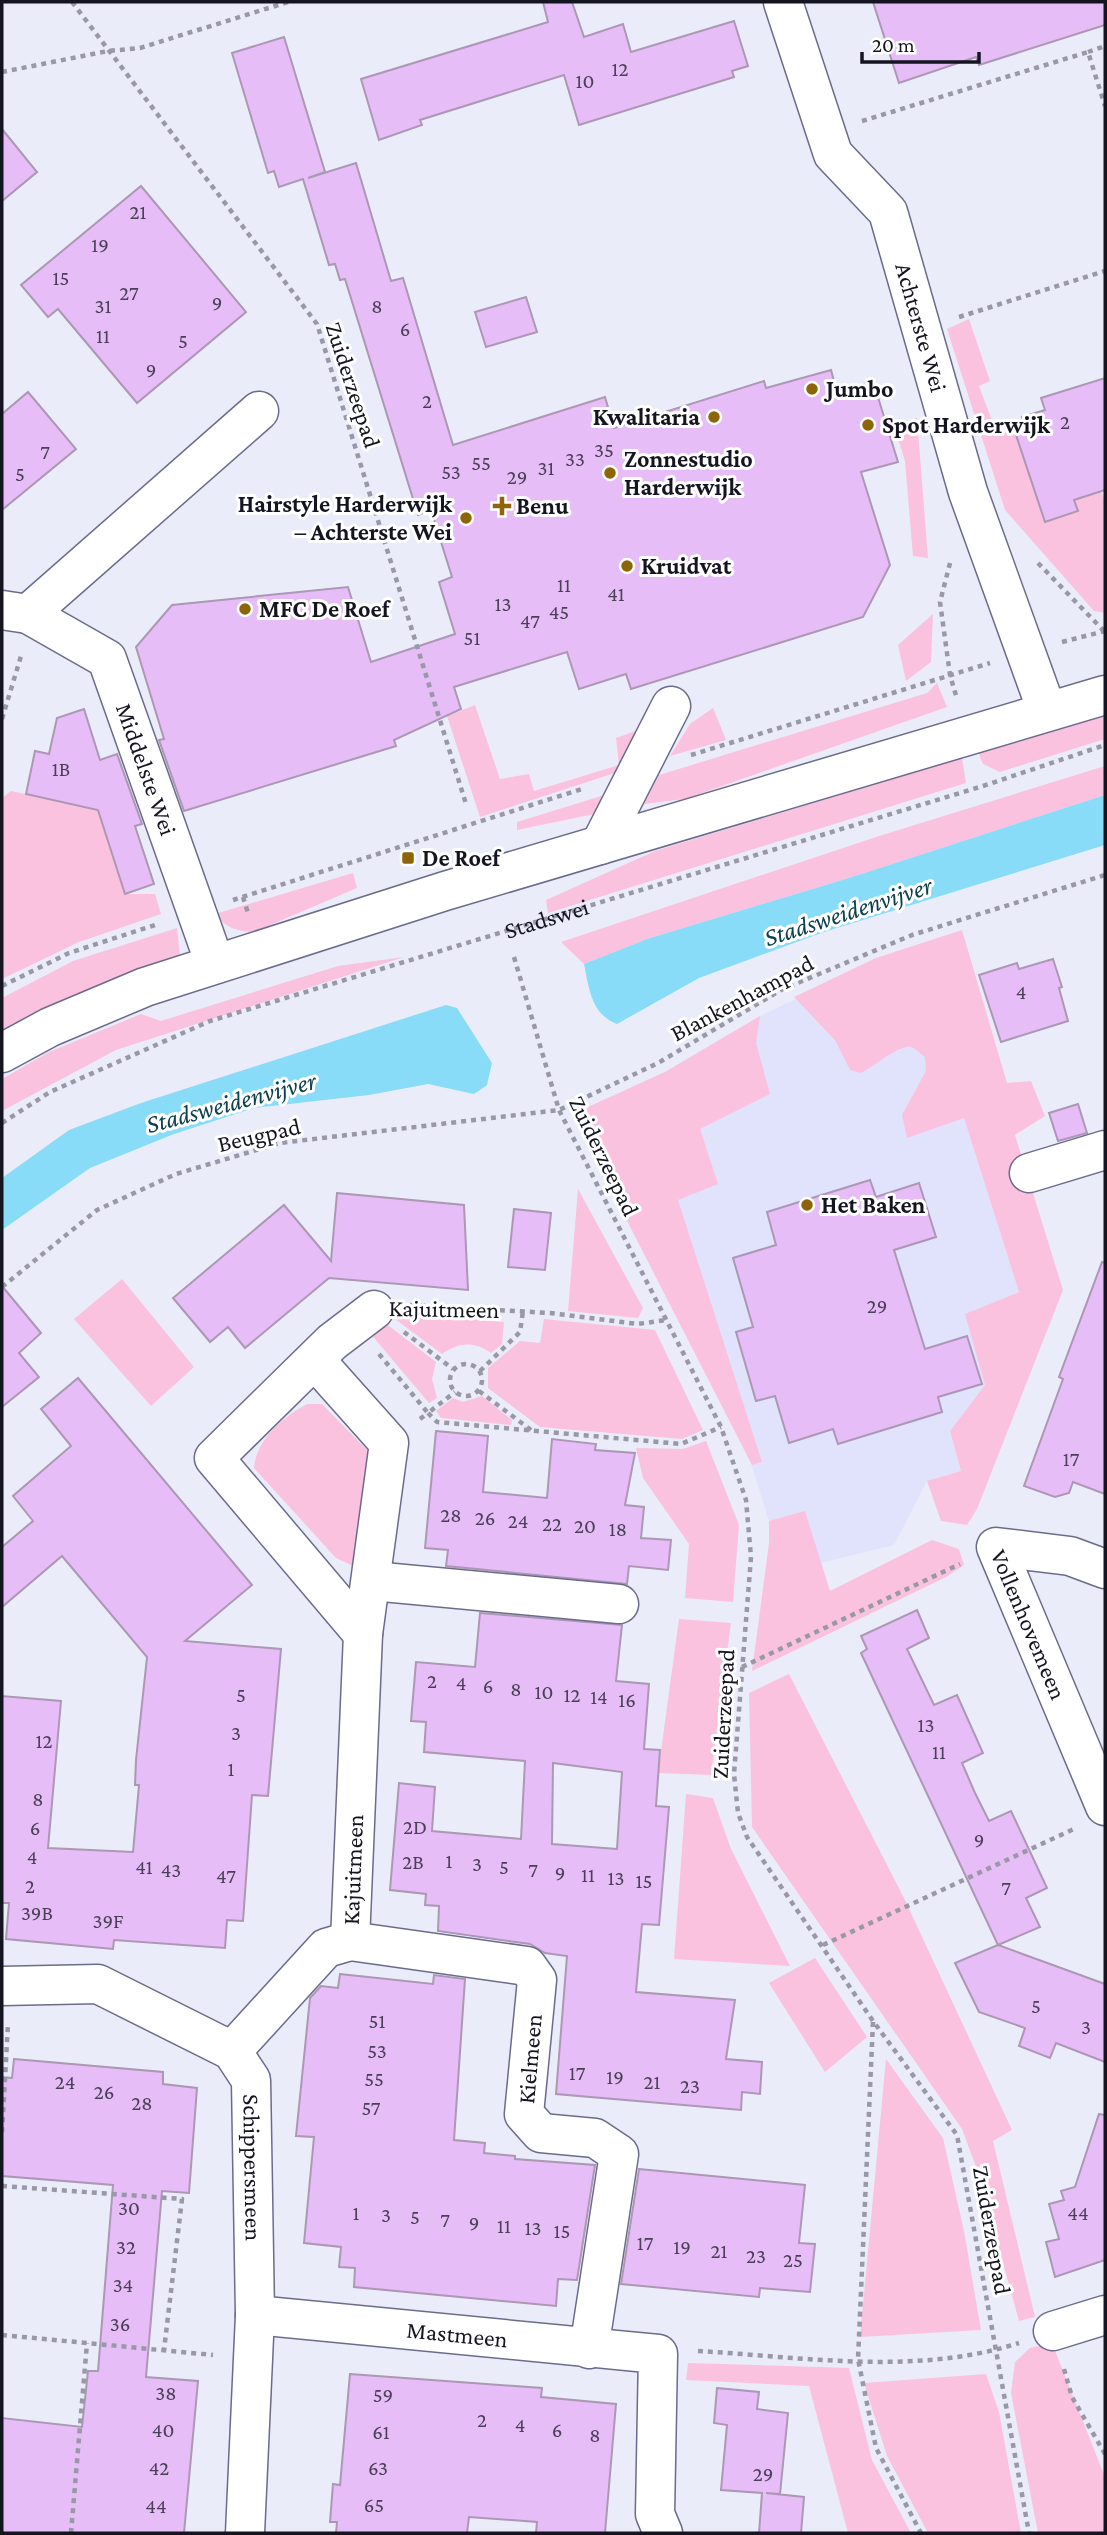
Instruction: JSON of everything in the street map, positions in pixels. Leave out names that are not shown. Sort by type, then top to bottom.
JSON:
[{"type":"street","name":"Achterste Wei","points":[[783,2],[833,154],[888,212],[968,492],[1048,711]]},
{"type":"street","points":[[15,624],[259,411]]},
{"type":"street","name":"Middelste Wei","points":[[15,624],[107,659],[215,964]]},
{"type":"street","points":[[2,1053],[94,1007],[215,964],[600,845],[1105,695]]},
{"type":"street","points":[[600,845],[671,706]]},
{"type":"street","points":[[1029,1173],[1105,1150]]},
{"type":"street","name":"Kajuitmeen","points":[[363,1634],[214,1458],[315,1360],[364,1317]]},
{"type":"street","points":[[315,1360],[389,1443]]},
{"type":"street","name":"Kajuitmeen","points":[[232,2051],[326,1948],[350,1941],[363,1634],[389,1443]]},
{"type":"street","name":"Vollenhovemeen","points":[[1093,1816],[996,1547],[1070,1556],[1105,1569]]},
{"type":"street","points":[[372,1581],[619,1604]]},
{"type":"street","name":"Kielmeen","points":[[350,1941],[527,1965],[537,1980],[524,2114],[541,2133],[595,2138],[618,2154],[589,2349]]},
{"type":"street","points":[[6,1986],[98,1984],[232,2051]]},
{"type":"street","name":"Schippersmeen","points":[[232,2051],[251,2080],[255,2315],[244,2533]]},
{"type":"street","name":"Mastmeen","points":[[255,2315],[659,2354]]},
{"type":"street","points":[[1053,2331],[1105,2315]]},
{"type":"street","points":[[659,2354],[655,2514],[663,2533]]},
{"type":"path","name":"Zuiderzeepad","points":[[72,2],[317,324],[466,804]]},
{"type":"path","points":[[2,72],[108,51],[140,48],[288,2]]},
{"type":"path","points":[[826,132],[1105,47]]},
{"type":"path","points":[[1088,52],[1105,106]]},
{"type":"path","points":[[922,329],[1105,271]]},
{"type":"path","points":[[2,719],[21,655],[15,624]]},
{"type":"path","points":[[2,985],[69,953],[636,772],[1026,652],[1105,631]]},
{"type":"path","name":"Stadswei","points":[[2,1123],[50,1092],[210,1021],[983,786],[1105,745]]},
{"type":"path","name":"Blankenhampad","points":[[559,1110],[659,1063],[781,990],[912,936],[1105,876]]},
{"type":"path","name":"Zuiderzeepad","points":[[513,957],[559,1110],[721,1427],[746,1500],[751,1557],[734,1774],[738,1814],[747,1837],[873,2021],[957,2135],[1029,2533]]},
{"type":"path","name":"Beugpad","points":[[2,1287],[97,1210],[176,1174],[280,1143],[559,1110]]},
{"type":"path","name":"Kajuitmeen","points":[[364,1317],[382,1303],[550,1313],[638,1324],[667,1320]]},
{"type":"path","points":[[480,1371],[520,1332],[523,1311]]},
{"type":"path","points":[[364,1317],[453,1369],[470,1364],[480,1371],[482,1381],[479,1391]]},
{"type":"path","points":[[364,1317],[437,1423],[681,1444],[721,1427]]},
{"type":"path","points":[[453,1369],[450,1385],[455,1392],[467,1396],[479,1391]]},
{"type":"path","points":[[479,1391],[532,1431]]},
{"type":"path","points":[[389,1443],[455,1392]]},
{"type":"path","points":[[743,1667],[996,1547]]},
{"type":"path","points":[[822,1945],[1093,1816]]},
{"type":"path","points":[[2,2132],[6,1986]]},
{"type":"path","points":[[873,2021],[858,2360],[876,2448],[921,2533]]},
{"type":"path","points":[[2,2186],[182,2199],[164,2350]]},
{"type":"path","points":[[659,2354],[687,2350],[929,2362],[996,2350],[1053,2331],[1072,2397],[1105,2454]]},
{"type":"path","points":[[2,2335],[253,2358]]},
{"type":"path","points":[[71,2533],[87,2343]]},
{"type":"shaded area","points":[[969,319],[990,381],[979,386],[997,434],[1015,432],[1045,522],[1077,512],[1074,500],[1101,491],[1105,501],[1105,613],[1094,611],[1005,510],[947,329]]},
{"type":"shaded area","points":[[917,418],[928,558],[913,556],[905,461],[894,426]]},
{"type":"shaded area","points":[[933,614],[931,662],[906,681],[898,645]]},
{"type":"shaded area","points":[[937,683],[947,707],[685,799],[644,804],[659,775],[927,693]]},
{"type":"shaded area","points":[[475,705],[500,779],[529,774],[534,791],[619,765],[616,738],[647,727],[624,770],[480,817],[447,716]]},
{"type":"shaded area","points":[[713,708],[726,740],[670,756],[690,724]]},
{"type":"shaded area","points":[[1105,714],[1105,739],[1000,772],[983,764],[978,752]]},
{"type":"shaded area","points":[[962,758],[966,783],[548,913],[546,900],[655,851]]},
{"type":"shaded area","points":[[1105,766],[1105,795],[852,877],[647,939],[584,964],[561,942],[876,837]]},
{"type":"shaded area","points":[[11,791],[98,810],[125,894],[155,894],[161,914],[79,942],[2,979],[2,798]]},
{"type":"shaded area","points":[[611,793],[599,813],[517,830],[517,822]]},
{"type":"shaded area","points":[[353,873],[357,888],[254,932],[232,928],[215,914]]},
{"type":"shaded area","points":[[177,928],[180,955],[30,1016],[2,1032],[2,998],[73,961]]},
{"type":"shaded area","points":[[962,930],[1007,1083],[1031,1081],[1045,1116],[1015,1135],[1063,1290],[977,1509],[967,1525],[941,1521],[927,1481],[961,1471],[950,1431],[985,1385],[965,1314],[1019,1292],[964,1118],[907,1138],[902,1115],[926,1071],[925,1057],[913,1048],[906,1047],[861,1073],[850,1070],[835,1040],[794,997],[876,958]]},
{"type":"shaded area","name":"Het Baken","points":[[903,949],[964,1118],[1019,1292],[966,1314],[985,1385],[950,1431],[961,1471],[927,1481],[894,1545],[785,1572],[769,1543],[769,1521],[751,1463],[577,1112],[665,1072],[760,1016]]},
{"type":"shaded area","points":[[404,957],[116,1050],[2,1111],[2,1079],[49,1052],[141,1014],[161,1021],[338,966]]},
{"type":"shaded area","points":[[760,1016],[756,1043],[770,1094],[700,1129],[718,1184],[678,1200],[762,1462],[752,1465],[622,1211],[593,1139],[577,1112],[665,1072]]},
{"type":"shaded area","points":[[578,1189],[643,1308],[638,1318],[568,1311]]},
{"type":"shaded area","points":[[122,1279],[194,1367],[151,1406],[74,1319]]},
{"type":"shaded area","points":[[395,1314],[504,1322],[502,1344],[491,1353],[479,1346],[466,1344],[442,1354],[395,1319]]},
{"type":"shaded area","points":[[376,1316],[436,1362],[432,1379],[437,1398],[429,1403],[364,1326]]},
{"type":"shaded area","points":[[544,1319],[655,1330],[703,1430],[682,1439],[540,1427],[488,1388],[488,1368],[520,1341],[540,1343]]},
{"type":"shaded area","points":[[482,1396],[512,1420],[511,1425],[441,1418],[436,1411],[453,1398],[463,1402]]},
{"type":"shaded area","points":[[307,1404],[322,1404],[370,1453],[357,1559],[353,1566],[336,1558],[254,1468],[260,1448],[272,1430]]},
{"type":"shaded area","points":[[706,1441],[739,1525],[733,1602],[685,1598],[689,1544],[643,1478],[636,1448],[683,1449]]},
{"type":"shaded area","points":[[805,1511],[830,1591],[932,1540],[959,1549],[964,1565],[946,1577],[752,1671],[769,1543],[769,1521]]},
{"type":"shaded area","points":[[679,1619],[731,1623],[711,1775],[658,1773]]},
{"type":"shaded area","points":[[789,1674],[904,1898],[1012,2130],[993,2141],[1035,2317],[1019,2321],[978,2172],[962,2129],[752,1827],[749,1693]]},
{"type":"shaded area","points":[[686,1794],[713,1798],[731,1849],[790,1966],[674,1959]]},
{"type":"shaded area","points":[[815,1958],[867,2037],[825,2072],[769,1983]]},
{"type":"shaded area","points":[[886,2059],[943,2138],[964,2231],[981,2330],[860,2337]]},
{"type":"shaded area","points":[[1052,2343],[1105,2477],[1105,2533],[1038,2533],[1011,2393],[1015,2362],[1030,2348]]},
{"type":"shaded area","points":[[688,2363],[849,2368],[872,2460],[911,2533],[848,2533],[809,2386],[686,2380]]},
{"type":"shaded area","points":[[986,2374],[999,2412],[1021,2533],[928,2533],[887,2456],[864,2383]]},
{"type":"water","name":"Stadsweidenvijver","points":[[1105,795],[1105,845],[824,932],[699,978],[617,1024],[608,1020],[596,1007],[584,964],[647,939],[852,877]]},
{"type":"water","name":"Stadsweidenvijver","points":[[446,1005],[457,1008],[492,1063],[487,1085],[474,1094],[428,1084],[369,1095],[254,1108],[174,1134],[90,1168],[2,1230],[2,1178],[69,1130],[141,1103]]},
{"type":"building","points":[[543,2],[572,2],[584,37],[623,24],[631,52],[734,21],[748,66],[732,71],[734,77],[579,125],[564,75],[420,120],[422,125],[379,140],[361,79],[548,22]]},
{"type":"building","points":[[873,2],[1105,2],[1105,25],[979,65],[976,57],[899,83]]},
{"type":"building","points":[[284,37],[325,172],[308,178],[356,163],[391,281],[403,278],[453,445],[605,397],[614,428],[764,381],[766,388],[831,370],[837,392],[873,381],[898,462],[861,472],[890,565],[863,617],[631,689],[626,674],[579,689],[567,652],[454,687],[461,709],[394,740],[396,746],[184,811],[159,740],[164,739],[136,647],[172,605],[348,587],[371,662],[455,634],[439,582],[452,577],[431,510],[418,515],[345,279],[340,280],[335,264],[329,265],[303,179],[279,187],[274,171],[268,173],[232,53]]},
{"type":"building","points":[[2,129],[37,172],[2,201]]},
{"type":"building","points":[[141,186],[246,312],[137,403],[58,309],[48,317],[21,285]]},
{"type":"building","points":[[526,297],[537,332],[486,347],[475,312]]},
{"type":"building","points":[[1105,378],[1105,490],[1074,500],[1078,511],[1045,522],[1015,432],[1025,429],[1022,417],[1045,410],[1041,398]]},
{"type":"building","points":[[28,392],[76,449],[2,510],[2,414]]},
{"type":"building","points":[[84,709],[100,760],[117,754],[142,824],[135,826],[154,884],[125,894],[98,810],[26,794],[35,751],[49,754],[57,718]]},
{"type":"building","points":[[1053,959],[1062,987],[1059,988],[1068,1021],[1001,1042],[979,975],[1017,963],[1019,969]]},
{"type":"building","points":[[1078,1104],[1087,1133],[1058,1141],[1049,1113]]},
{"type":"building","points":[[870,1180],[876,1197],[919,1183],[936,1237],[894,1250],[925,1349],[967,1336],[982,1384],[938,1397],[942,1412],[838,1444],[833,1429],[789,1443],[775,1396],[756,1401],[736,1332],[753,1327],[733,1258],[776,1245],[767,1212]]},
{"type":"building","points":[[337,1193],[464,1205],[468,1290],[329,1278],[245,1348],[228,1327],[210,1342],[173,1298],[284,1205],[331,1261]]},
{"type":"building","points":[[514,1209],[551,1213],[545,1270],[508,1267]]},
{"type":"building","points":[[1102,1262],[1105,1263],[1105,1494],[1073,1482],[1069,1493],[1055,1497],[1024,1486],[1063,1379],[1059,1377]]},
{"type":"building","points":[[2,1286],[41,1333],[19,1353],[39,1377],[2,1407]]},
{"type":"building","points":[[78,1378],[252,1585],[185,1641],[281,1649],[268,1796],[252,1795],[243,1921],[227,1920],[225,1948],[114,1940],[113,1949],[6,1939],[9,1903],[2,1903],[2,1696],[61,1701],[48,1848],[133,1852],[139,1785],[135,1785],[136,1760],[147,1657],[62,1556],[2,1607],[2,1547],[33,1521],[13,1496],[71,1446],[41,1409]]},
{"type":"building","points":[[436,1431],[488,1436],[483,1492],[547,1498],[552,1439],[596,1444],[595,1450],[635,1453],[625,1505],[644,1507],[641,1538],[671,1540],[668,1570],[629,1566],[627,1584],[446,1566],[448,1550],[425,1548]]},
{"type":"building","points":[[917,1610],[929,1638],[907,1649],[934,1705],[957,1695],[983,1753],[962,1763],[975,1793],[989,1821],[1011,1811],[1047,1888],[1026,1898],[1040,1927],[998,1945],[861,1653],[867,1649],[861,1636]]},
{"type":"building","points":[[480,1613],[622,1625],[616,1681],[649,1684],[644,1749],[660,1750],[656,1806],[669,1807],[659,1925],[642,1924],[636,1992],[735,2000],[726,2059],[762,2062],[760,2094],[742,2092],[741,2110],[556,2094],[567,1956],[545,1953],[530,1944],[438,1931],[439,1906],[425,1905],[426,1894],[390,1890],[399,1783],[435,1787],[432,1831],[521,1839],[525,1761],[424,1752],[426,1722],[411,1721],[416,1662],[475,1667]],"holes":[[[553,1763],[622,1772],[617,1849],[552,1844]]]},
{"type":"building","points":[[998,1945],[1105,1984],[1105,2062],[1056,2043],[1050,2058],[1019,2046],[1025,2028],[979,2012],[955,1963]]},
{"type":"building","points":[[340,1974],[433,1984],[434,1975],[465,1979],[454,2140],[485,2143],[484,2153],[515,2156],[515,2159],[595,2165],[577,2280],[558,2279],[556,2306],[354,2287],[355,2268],[339,2267],[341,2247],[304,2243],[314,2137],[296,2136],[310,1998],[321,1986],[338,1988]]},
{"type":"building","points":[[14,2059],[163,2072],[163,2084],[197,2088],[189,2193],[162,2191],[146,2377],[198,2381],[184,2533],[2,2533],[2,2418],[82,2427],[88,2371],[98,2371],[113,2185],[2,2176],[2,2077],[12,2078]]},
{"type":"building","points":[[1099,2114],[1105,2115],[1105,2260],[1055,2277],[1046,2242],[1059,2239],[1049,2204],[1064,2200],[1061,2191],[1075,2187]]},
{"type":"building","points":[[639,2169],[805,2185],[799,2243],[815,2244],[810,2292],[760,2288],[759,2297],[621,2284]]},
{"type":"building","points":[[350,2374],[542,2388],[541,2397],[616,2404],[605,2533],[536,2533],[537,2522],[469,2517],[467,2533],[336,2533],[337,2522],[330,2522],[333,2484],[340,2485]]},
{"type":"building","points":[[717,2388],[759,2392],[757,2409],[788,2413],[780,2494],[766,2493],[804,2497],[801,2533],[759,2533],[762,2493],[721,2490],[727,2425],[714,2423]]},
{"type":"place","name":"Jumbo","points":[[812,389]]},
{"type":"place","name":"Kwalitaria","points":[[714,417]]},
{"type":"place","name":"Spot Harderwijk","points":[[868,425]]},
{"type":"place","name":"Zonnestudio Harderwijk","points":[[610,473]]},
{"type":"place","name":"Benu","points":[[502,506]]},
{"type":"place","name":"Hairstyle Harderwijk – Achterste Wei","points":[[466,518]]},
{"type":"place","name":"Kruidvat","points":[[627,566]]},
{"type":"place","name":"MFC De Roef","points":[[245,609]]},
{"type":"place","name":"De Roef","points":[[408,858]]},
{"type":"place","name":"Het Baken","points":[[807,1205]]}]
